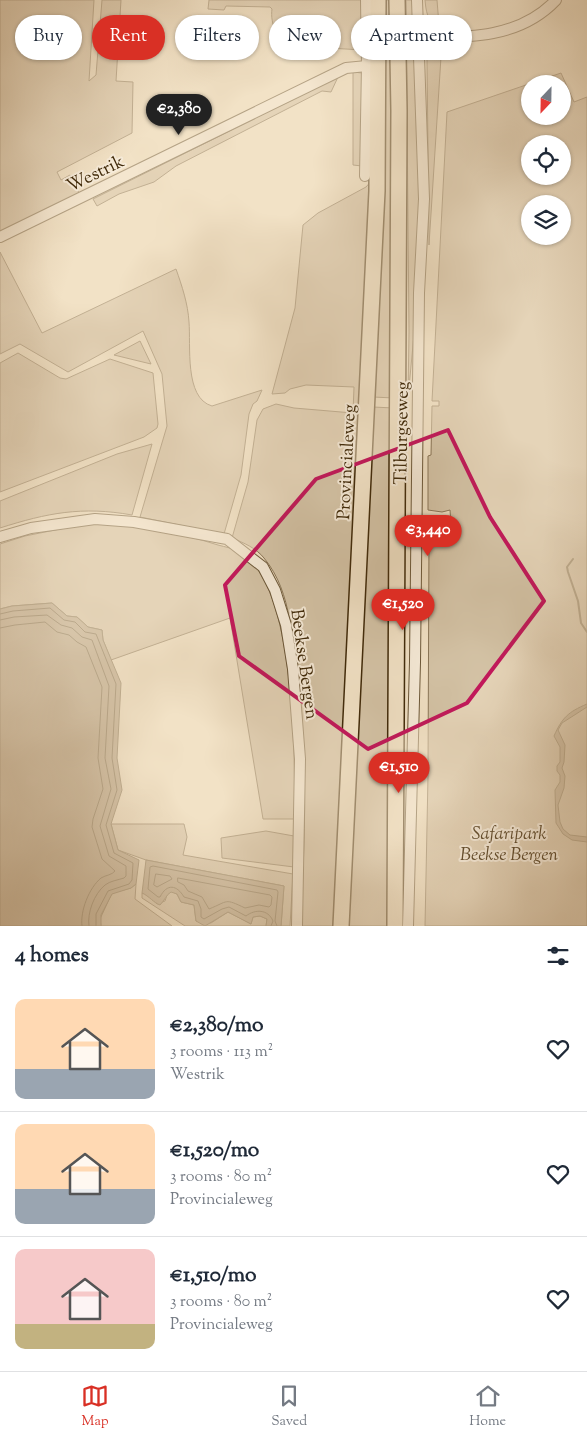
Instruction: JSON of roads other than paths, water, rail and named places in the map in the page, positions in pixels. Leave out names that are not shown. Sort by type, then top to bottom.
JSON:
[{"type":"highway","name":"Provincialeweg","points":[[341,926],[377,200],[378,0]]},
{"type":"highway","points":[[394,926],[399,111],[397,0]]},
{"type":"street","points":[[365,176],[366,0]]},
{"type":"street","name":"Tilburgseweg","points":[[417,0],[418,15]]},
{"type":"street","points":[[472,35],[492,34],[518,26],[528,21],[556,0]]},
{"type":"street","name":"Tilburgseweg","points":[[408,926],[415,662],[419,293],[424,199],[421,60]]},
{"type":"street","name":"Westrik","points":[[0,237],[346,68],[367,66]]},
{"type":"street","name":"Beekse Bergen","points":[[0,537],[32,528],[95,518],[134,522],[227,540],[263,567],[275,590],[286,625],[293,669],[300,759],[297,926]]},
{"type":"water","points":[[52,603],[67,616],[77,617],[88,627],[102,630],[103,640],[121,683],[117,758],[122,790],[111,824],[118,850],[139,860],[136,884],[131,888],[112,894],[101,915],[101,926],[0,926],[0,609],[12,606]]},
{"type":"water","points":[[587,704],[587,707],[562,723],[558,730],[565,745],[562,768],[565,776],[564,788],[558,805],[560,822],[563,829],[570,835],[587,837],[587,842],[572,840],[563,834],[556,823],[555,790],[560,782],[557,766],[560,762],[560,747],[554,736],[566,716]]},
{"type":"water","points":[[146,860],[284,886],[281,926],[266,926],[267,919],[260,916],[253,917],[251,924],[228,912],[205,926],[196,921],[194,905],[181,902],[177,894],[171,892],[160,905],[142,893]]},
{"type":"waterway","points":[[573,559],[567,567],[578,601],[581,623],[587,632]]},
{"type":"park label","name":"Safaripark Beekse Bergen","points":[[509,843]]}]
